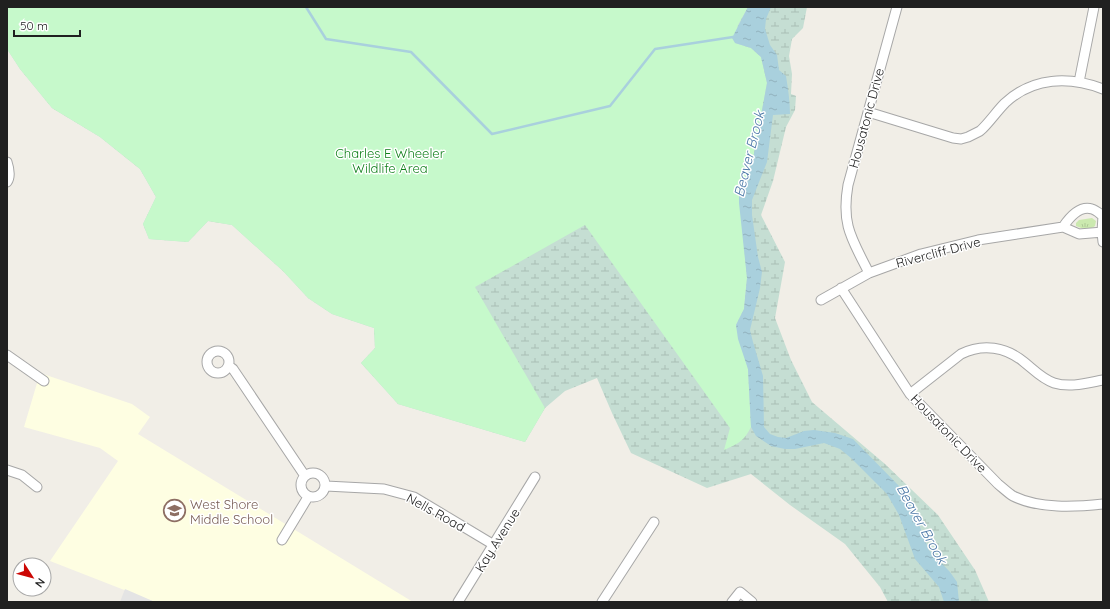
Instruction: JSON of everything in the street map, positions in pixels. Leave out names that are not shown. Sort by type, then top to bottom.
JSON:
[{"type":"street","name":"Housatonic Drive","points":[[869,273],[848,231],[845,202],[848,185],[897,7]]},
{"type":"street","points":[[1079,82],[1094,7]]},
{"type":"street","points":[[868,112],[943,136],[962,138],[980,131],[1006,102],[1033,86],[1062,80],[1079,82],[1103,89]]},
{"type":"street","points":[[7,162],[10,170],[9,179],[7,182]]},
{"type":"street","points":[[1063,227],[1069,218],[1081,209],[1092,209],[1103,216],[1103,242]]},
{"type":"street","name":"Rivercliff Drive","points":[[820,300],[869,273],[921,254],[978,240],[1063,227],[1079,234],[1102,232]]},
{"type":"street","name":"Housatonic Drive","points":[[841,288],[910,394],[998,484],[1012,495],[1025,501],[1045,505],[1103,504]]},
{"type":"street","points":[[910,394],[961,354],[969,350],[984,348],[1002,349],[1018,356],[1038,374],[1054,383],[1071,386],[1103,380]]},
{"type":"street","points":[[7,355],[44,381]]},
{"type":"street","points":[[228,366],[233,369],[305,476]]},
{"type":"street","points":[[7,470],[22,475],[37,487]]},
{"type":"street","points":[[312,473],[317,473],[323,478],[326,486],[325,490],[320,496],[312,498],[305,495],[301,488],[301,483],[305,476],[312,473]]},
{"type":"street","name":"Kay Avenue","points":[[458,602],[535,478]]},
{"type":"street","name":"Nells Road","points":[[326,486],[384,489],[414,497],[494,545]]},
{"type":"street","points":[[282,540],[308,497]]},
{"type":"street","points":[[602,602],[654,522]]},
{"type":"street","points":[[732,602],[740,592],[752,602]]},
{"type":"shaded area","name":"West Shore Middle School","points":[[40,373],[132,404],[150,417],[138,434],[413,602],[155,602],[52,562],[52,558],[118,461],[100,448],[24,427]]},
{"type":"shaded area","points":[[125,589],[155,602],[120,602]]},
{"type":"green space","name":"Charles E Wheeler Wildlife Area","points":[[7,7],[807,7],[803,28],[792,39],[789,56],[792,74],[791,94],[796,96],[795,110],[786,127],[773,181],[761,215],[785,262],[775,318],[791,360],[812,402],[885,464],[938,515],[975,570],[989,602],[888,602],[880,587],[845,544],[790,505],[751,474],[707,488],[631,453],[597,378],[565,391],[545,408],[525,442],[398,404],[361,363],[375,348],[374,328],[332,314],[308,298],[283,271],[232,225],[208,221],[188,242],[149,239],[143,224],[156,197],[140,169],[100,137],[52,108],[20,69],[7,49]]},
{"type":"green space","name":"Charles E Wheeler Wildlife Area","points":[[7,7],[748,7],[738,25],[735,43],[751,48],[761,57],[767,83],[753,159],[746,178],[739,188],[747,278],[744,309],[736,325],[748,369],[751,427],[746,436],[740,442],[724,450],[730,428],[585,225],[475,287],[545,408],[525,442],[398,404],[361,363],[375,348],[374,328],[332,314],[308,298],[283,271],[232,225],[208,221],[188,242],[149,239],[143,224],[156,197],[140,169],[100,137],[52,108],[20,69],[7,49]]},
{"type":"green space","points":[[1092,218],[1096,221],[1095,226],[1091,228],[1086,229],[1076,226],[1076,223],[1079,220]]},
{"type":"water","points":[[748,7],[771,7],[766,19],[765,29],[770,45],[777,55],[779,70],[786,76],[790,109],[790,114],[773,115],[767,162],[752,200],[752,215],[758,257],[762,272],[760,288],[750,330],[763,376],[764,427],[770,434],[778,437],[786,438],[804,431],[814,430],[835,433],[853,439],[899,486],[910,502],[929,550],[950,572],[957,582],[959,602],[944,602],[939,587],[915,559],[899,515],[887,494],[851,458],[840,449],[824,443],[795,449],[785,449],[771,446],[756,436],[751,427],[748,369],[738,339],[736,325],[744,309],[747,278],[739,203],[739,188],[746,178],[753,159],[767,83],[761,57],[751,48],[735,43],[732,38]]},
{"type":"waterway","points":[[306,7],[326,39],[411,52],[492,134],[610,106],[655,49],[733,37]]},
{"type":"place","name":"West Shore Middle School","points":[[174,511]]},
{"type":"water label","name":"Beaver Brook","points":[[749,154]]},
{"type":"water label","name":"Beaver Brook","points":[[922,524]]}]
